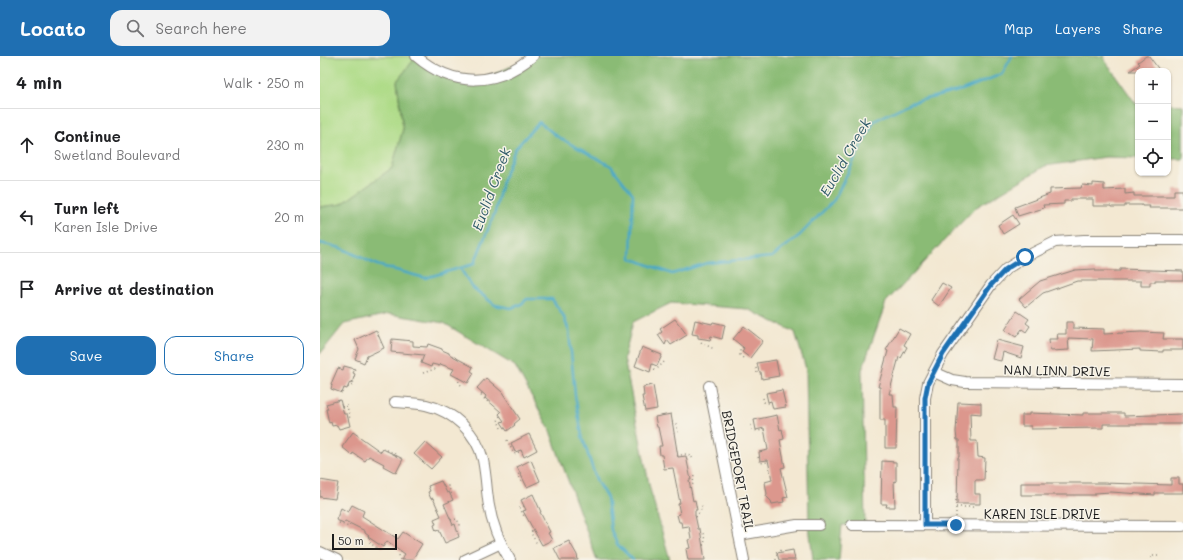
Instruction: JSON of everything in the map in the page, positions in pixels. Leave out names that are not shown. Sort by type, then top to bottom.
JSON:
[{"type":"street","points":[[416,56],[437,71],[450,76],[473,79],[498,76],[510,72],[521,66],[533,56]]},
{"type":"street","points":[[925,525],[925,398],[928,383],[943,354],[991,285],[1006,269],[1025,257],[1055,242],[1084,240],[1183,240]]},
{"type":"street","name":"NAN LINN DRIVE","points":[[934,372],[952,380],[965,382],[1183,384]]},
{"type":"street","name":"BRIDGEPORT TRAIL","points":[[710,386],[744,560]]},
{"type":"street","points":[[395,402],[426,405],[442,411],[458,421],[471,435],[483,459],[490,512],[501,543],[510,560]]},
{"type":"street","points":[[739,535],[797,525],[819,525]]},
{"type":"street","name":"KAREN ISLE DRIVE","points":[[852,525],[1183,526]]},
{"type":"street","points":[[465,560],[501,543]]},
{"type":"street","points":[[320,552],[336,560]]},
{"type":"path","points":[[701,338],[702,343],[714,349]]},
{"type":"path","points":[[743,347],[740,351],[740,355],[743,358]]},
{"type":"path","points":[[650,370],[657,369],[664,362]]},
{"type":"path","points":[[424,373],[435,369],[438,366]]},
{"type":"path","points":[[756,368],[757,373],[761,374]]},
{"type":"path","points":[[458,377],[459,383],[462,386]]},
{"type":"path","points":[[348,387],[350,388],[352,386],[355,379]]},
{"type":"path","points":[[482,393],[480,395],[488,402]]},
{"type":"path","points":[[763,398],[764,402],[771,403]]},
{"type":"path","points":[[342,407],[347,406],[350,419]]},
{"type":"path","points":[[500,416],[498,421],[501,428]]},
{"type":"path","points":[[672,422],[676,423],[678,432]]},
{"type":"path","points":[[751,425],[752,429],[755,431],[764,430]]},
{"type":"path","points":[[507,440],[514,454],[522,451]]},
{"type":"path","points":[[387,450],[396,455],[395,458]]},
{"type":"path","points":[[677,456],[687,454],[691,456],[692,459]]},
{"type":"path","points":[[758,457],[760,463],[769,462]]},
{"type":"path","points":[[519,474],[518,475],[523,484]]},
{"type":"path","points":[[690,488],[693,484],[694,475]]},
{"type":"path","points":[[444,488],[448,486],[452,495]]},
{"type":"path","points":[[956,525],[957,497]]},
{"type":"path","points":[[696,517],[702,508],[702,504]]},
{"type":"path","points":[[524,506],[520,508],[524,516]]},
{"type":"path","points":[[956,507],[976,507]]},
{"type":"path","points":[[451,520],[457,519],[461,527]]},
{"type":"path","points":[[339,523],[349,527],[350,524]]},
{"type":"path","points":[[532,531],[531,533],[537,544]]},
{"type":"path","points":[[703,533],[705,540],[703,545]]},
{"type":"path","points":[[370,538],[370,543],[377,548]]},
{"type":"path","points":[[400,560],[399,555],[402,549]]},
{"type":"path","points":[[776,560],[776,552],[782,550]]},
{"type":"path","points":[[1151,558],[1151,556],[1158,556]]},
{"type":"green space","points":[[320,56],[417,56],[397,81],[403,129],[392,168],[342,204],[320,207]]},
{"type":"green space","points":[[417,56],[437,71],[484,79],[533,56],[1104,56],[1104,59],[1135,103],[1135,158],[1106,157],[1045,166],[975,208],[886,302],[862,370],[865,525],[842,525],[839,560],[813,560],[809,525],[806,369],[795,332],[747,309],[671,303],[633,322],[624,358],[650,489],[670,560],[597,560],[549,428],[515,366],[444,323],[389,314],[344,324],[320,354],[320,207],[342,204],[392,168],[403,129],[397,81]]},
{"type":"green space","points":[[1171,104],[1183,105],[1183,159],[1171,159]]},
{"type":"building","points":[[1146,56],[1149,56],[1158,68],[1135,68],[1135,71],[1130,71],[1140,64],[1138,62]]},
{"type":"building","points":[[1093,183],[1104,184],[1104,190],[1125,189],[1125,194],[1134,193],[1134,196],[1174,196],[1174,190],[1183,190],[1183,208],[1149,208],[1150,206],[1142,205],[1125,205],[1125,207],[1093,206],[1093,199],[1071,199],[1071,201],[1064,201],[1064,204],[1043,205],[1044,208],[1018,216],[1015,207],[1050,194],[1050,189],[1081,188],[1082,185],[1093,186]]},
{"type":"building","points":[[1013,215],[1019,224],[1003,234],[998,225]]},
{"type":"building","points":[[1095,269],[1095,271],[1120,271],[1120,269],[1183,271],[1183,280],[1155,280],[1155,282],[1150,282],[1150,286],[1141,286],[1141,281],[1077,281],[1043,293],[1026,307],[1019,299],[1040,281],[1075,270]]},
{"type":"building","points":[[942,283],[951,288],[939,306],[931,300]]},
{"type":"building","points":[[1017,311],[1029,319],[1026,323],[1030,326],[1026,332],[1022,329],[1016,337],[1005,330]]},
{"type":"building","points":[[675,319],[687,335],[671,345],[667,340],[665,345],[658,335],[662,332],[660,329]]},
{"type":"building","points":[[695,320],[725,325],[722,339],[711,336],[710,340],[698,338],[698,335],[692,334]]},
{"type":"building","points":[[1066,322],[1073,322],[1073,328],[1104,329],[1104,334],[1141,332],[1164,333],[1163,339],[1183,339],[1183,350],[1163,350],[1163,352],[1140,351],[1140,349],[1092,351],[1093,339],[1068,338],[1069,350],[1050,351],[1049,339],[1058,339],[1057,334],[1066,334]]},
{"type":"building","points":[[744,326],[763,341],[750,358],[742,352],[744,348],[733,339]]},
{"type":"building","points":[[899,328],[910,334],[904,345],[907,347],[901,358],[899,357],[889,394],[893,394],[894,407],[897,407],[896,448],[885,448],[885,420],[880,420],[880,387],[878,387],[888,351],[886,350]]},
{"type":"building","points":[[376,330],[384,348],[367,356],[364,363],[355,359],[359,349],[355,340]]},
{"type":"building","points":[[392,339],[413,341],[413,346],[427,347],[428,344],[442,349],[473,367],[471,371],[474,373],[468,383],[451,374],[454,369],[440,364],[440,366],[432,364],[431,367],[421,363],[424,355],[391,352]]},
{"type":"building","points":[[997,340],[1024,347],[1021,358],[1003,352],[1001,361],[992,359]]},
{"type":"building","points":[[642,347],[662,355],[657,366],[652,364],[650,372],[635,366]]},
{"type":"building","points":[[776,360],[779,376],[762,379],[757,363]]},
{"type":"building","points":[[344,366],[355,369],[353,373],[355,374],[352,383],[350,382],[347,389],[344,388],[342,393],[331,389],[331,384],[338,368],[343,370]]},
{"type":"building","points":[[486,378],[502,392],[520,419],[507,431],[501,422],[504,421],[499,414],[501,412],[485,398],[486,396],[477,388]]},
{"type":"building","points":[[653,385],[657,409],[645,411],[642,396],[644,396],[643,387]]},
{"type":"building","points":[[782,390],[786,407],[773,409],[771,401],[768,402],[766,393]]},
{"type":"building","points":[[340,400],[344,414],[347,414],[350,426],[339,429],[337,425],[332,426],[331,422],[329,423],[326,404]]},
{"type":"building","points":[[958,402],[981,403],[981,414],[970,413],[971,441],[977,441],[978,457],[985,458],[984,480],[975,480],[975,494],[980,494],[980,504],[957,504],[959,440],[957,440],[956,432]]},
{"type":"building","points":[[1029,413],[1083,415],[1083,413],[1124,413],[1124,416],[1183,414],[1183,424],[1103,424],[1103,428],[1031,429],[1031,426],[1022,426],[1022,415],[1029,415]]},
{"type":"building","points":[[671,414],[678,457],[686,456],[691,480],[689,480],[693,501],[695,500],[697,510],[695,510],[695,515],[698,529],[700,529],[705,560],[688,560],[686,549],[690,548],[688,540],[691,539],[689,526],[682,527],[681,522],[679,522],[677,515],[680,514],[678,504],[680,503],[673,468],[664,469],[662,455],[660,455],[659,446],[662,446],[655,417]]},
{"type":"building","points":[[777,415],[780,430],[782,429],[784,439],[780,440],[785,467],[781,468],[788,497],[783,498],[784,502],[772,504],[766,496],[765,482],[772,480],[768,460],[760,461],[759,452],[768,450],[764,428],[756,430],[754,420]]},
{"type":"building","points":[[353,432],[381,452],[383,449],[403,459],[396,473],[383,466],[384,464],[369,456],[365,461],[353,453],[352,455],[342,447]]},
{"type":"building","points":[[529,434],[537,450],[524,457],[521,450],[515,452],[511,443]]},
{"type":"building","points":[[425,442],[442,457],[431,469],[414,454]]},
{"type":"building","points":[[531,460],[540,481],[527,487],[517,467]]},
{"type":"building","points":[[882,461],[896,462],[896,482],[894,481],[895,507],[886,507],[887,504],[881,504]]},
{"type":"building","points":[[1171,478],[1179,478],[1179,484],[1183,484],[1183,493],[1155,493],[1155,495],[1111,492],[1095,493],[1095,495],[1021,495],[1021,483],[1171,485]]},
{"type":"building","points":[[320,480],[338,483],[335,499],[320,497]]},
{"type":"building","points":[[441,481],[447,493],[449,492],[453,500],[444,504],[453,525],[455,524],[459,537],[445,543],[439,530],[436,531],[434,525],[436,524],[434,519],[441,516],[433,498],[431,499],[428,492],[430,491],[428,486]]},
{"type":"building","points":[[533,494],[550,532],[548,533],[552,540],[542,545],[523,511],[526,510],[521,500]]},
{"type":"building","points":[[352,505],[364,511],[362,516],[398,539],[403,532],[422,544],[412,560],[401,560],[405,554],[387,541],[383,547],[368,537],[369,536],[365,533],[365,531],[345,521],[344,523],[336,520],[341,508],[348,512]]},
{"type":"building","points":[[569,541],[577,555],[578,560],[560,560],[554,548]]},
{"type":"building","points":[[793,550],[795,560],[779,560],[777,553]]},
{"type":"waterway","name":"Euclid Creek","points":[[320,243],[341,248],[377,265],[425,278],[474,264],[495,212],[502,182],[515,149],[539,122],[558,137],[611,166],[633,194],[631,258],[672,274],[707,263],[772,257],[800,235],[834,200],[874,121],[910,103],[962,90],[1002,74],[1012,56]]},
{"type":"waterway","points":[[460,268],[472,287],[495,305],[511,308],[520,305],[527,299],[552,299],[563,315],[569,331],[575,395],[582,436],[597,482],[607,498],[611,530],[617,544],[633,560]]},
{"type":"route","points":[[956,525],[925,525],[925,398],[928,383],[943,354],[991,285],[1006,269],[1025,257]]}]
